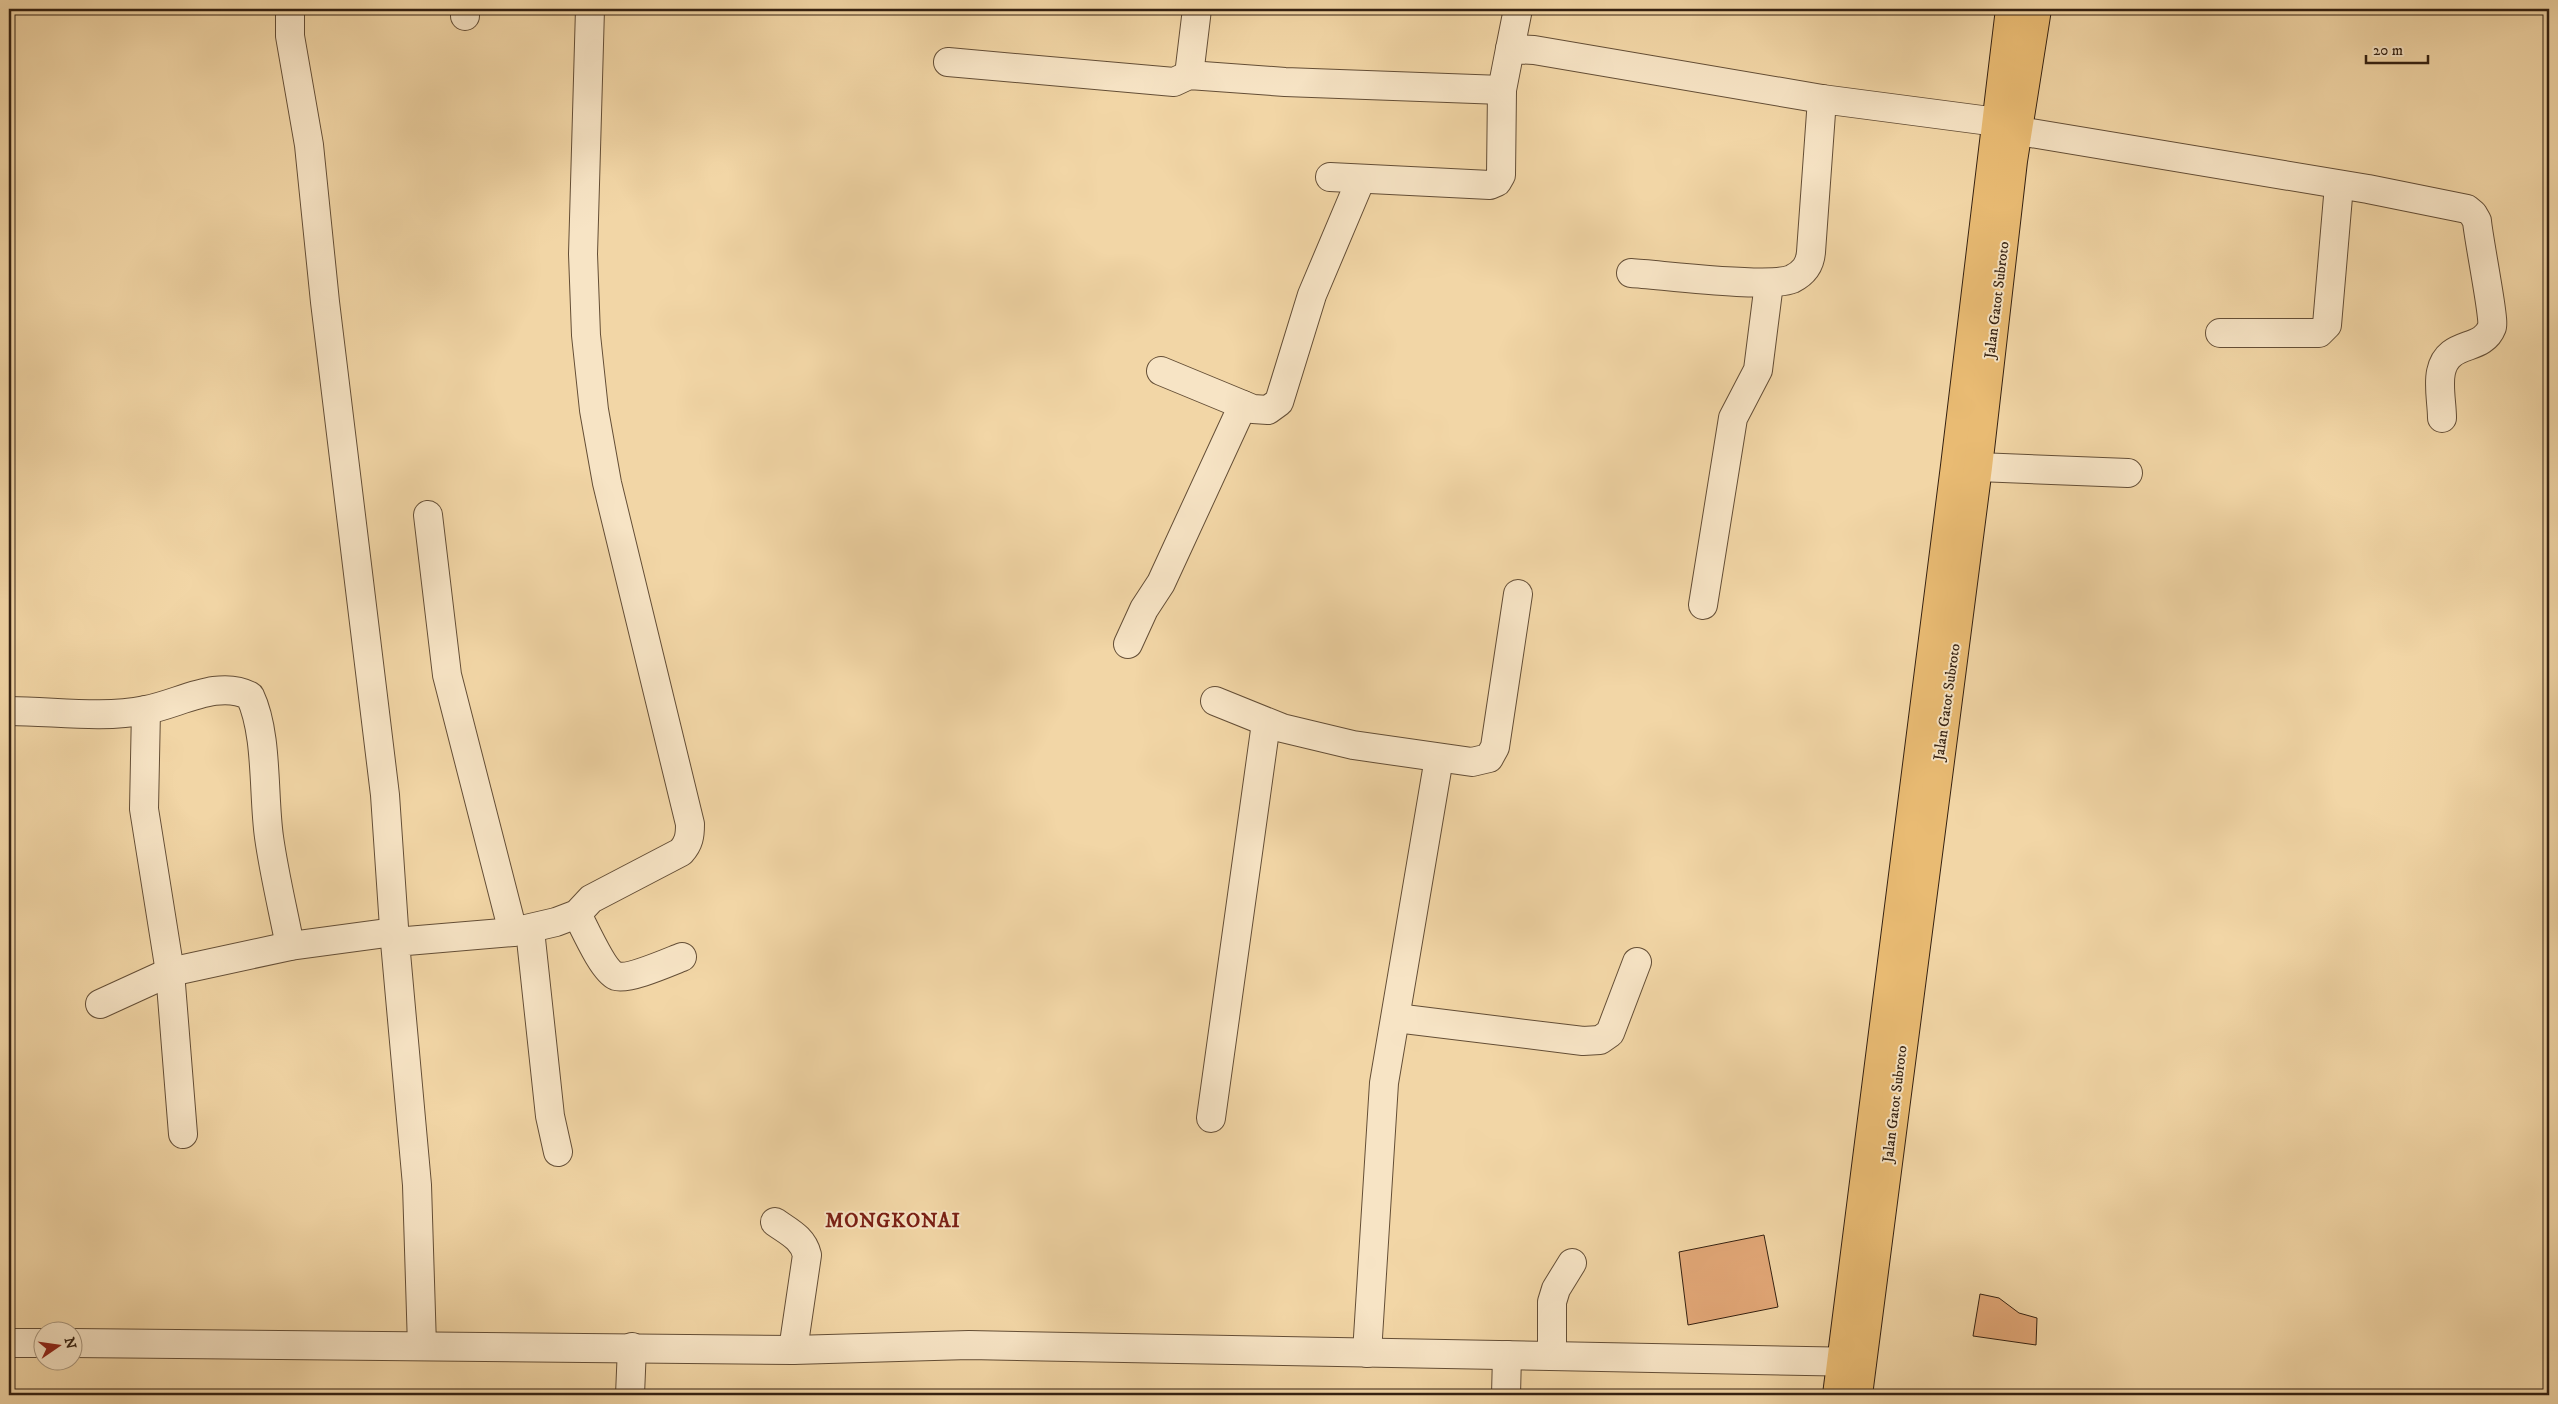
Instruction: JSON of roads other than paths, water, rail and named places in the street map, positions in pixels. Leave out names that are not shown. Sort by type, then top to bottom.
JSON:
[{"type":"highway","name":"Jalan Gatot Subroto","points":[[1837,1395],[1851,1362],[1978,467],[2013,161],[2010,9]]},
{"type":"highway","name":"Jalan Gatot Subroto","points":[[1858,1395],[1851,1362],[1955,466],[2012,126],[2037,9]]},
{"type":"street","points":[[290,9],[290,36],[309,145],[324,302],[385,795],[395,937],[417,1185],[422,1346]]},
{"type":"street","points":[[100,1004],[170,972],[290,946],[395,937],[522,931],[577,914],[591,899],[681,852],[687,845],[690,836],[690,824],[607,483],[594,410],[586,335],[584,254],[590,9]]},
{"type":"street","points":[[1189,74],[1197,9]]},
{"type":"street","points":[[1330,177],[1490,184],[1496,182],[1501,175],[1502,90],[1518,9]]},
{"type":"street","points":[[1510,49],[1534,50],[1822,99],[2012,126],[2340,185],[2466,210],[2473,214],[2477,221],[2494,322],[2485,339],[2449,354],[2444,362],[2440,374],[2442,418]]},
{"type":"street","points":[[948,62],[1174,82],[1189,74],[1285,82],[1502,90]]},
{"type":"street","points":[[1631,273],[1769,283],[1792,279],[1804,271],[1810,261],[1822,99]]},
{"type":"street","points":[[1161,371],[1253,409],[1268,410],[1279,402],[1312,296],[1361,179]]},
{"type":"street","points":[[2220,333],[2319,333],[2327,325],[2340,185]]},
{"type":"street","points":[[1703,605],[1733,418],[1758,370],[1769,283]]},
{"type":"street","points":[[1128,644],[1144,610],[1161,583],[1243,405]]},
{"type":"street","points":[[1978,467],[2128,473]]},
{"type":"street","points":[[428,515],[447,675],[522,931],[550,1116],[558,1152]]},
{"type":"street","points":[[1215,701],[1266,723],[1353,745],[1472,762],[1489,758],[1495,747],[1518,594]]},
{"type":"street","points":[[9,711],[88,715],[146,710],[218,690],[232,690],[250,696],[255,707],[263,756],[269,837],[290,946]]},
{"type":"street","points":[[146,710],[144,809],[170,972],[183,1134]]},
{"type":"street","points":[[1211,1118],[1266,723]]},
{"type":"street","points":[[1367,1353],[1378,1152],[1384,1083],[1439,758]]},
{"type":"street","points":[[577,914],[607,969],[616,976],[629,976],[682,957]]},
{"type":"street","points":[[1396,1018],[1555,1038],[1600,1040],[1610,1032],[1637,962]]},
{"type":"street","points":[[775,1222],[798,1238],[804,1245],[807,1255],[793,1350]]},
{"type":"street","points":[[1552,1355],[1552,1302],[1556,1289],[1572,1263]]},
{"type":"street","points":[[9,1342],[32,1343]]},
{"type":"street","points":[[82,1343],[793,1350],[970,1345],[1851,1362]]},
{"type":"street","points":[[630,1395],[632,1347]]},
{"type":"street","points":[[1506,1395],[1507,1355]]},
{"type":"district","name":"MONGKONAI","points":[[893,1221]]}]
